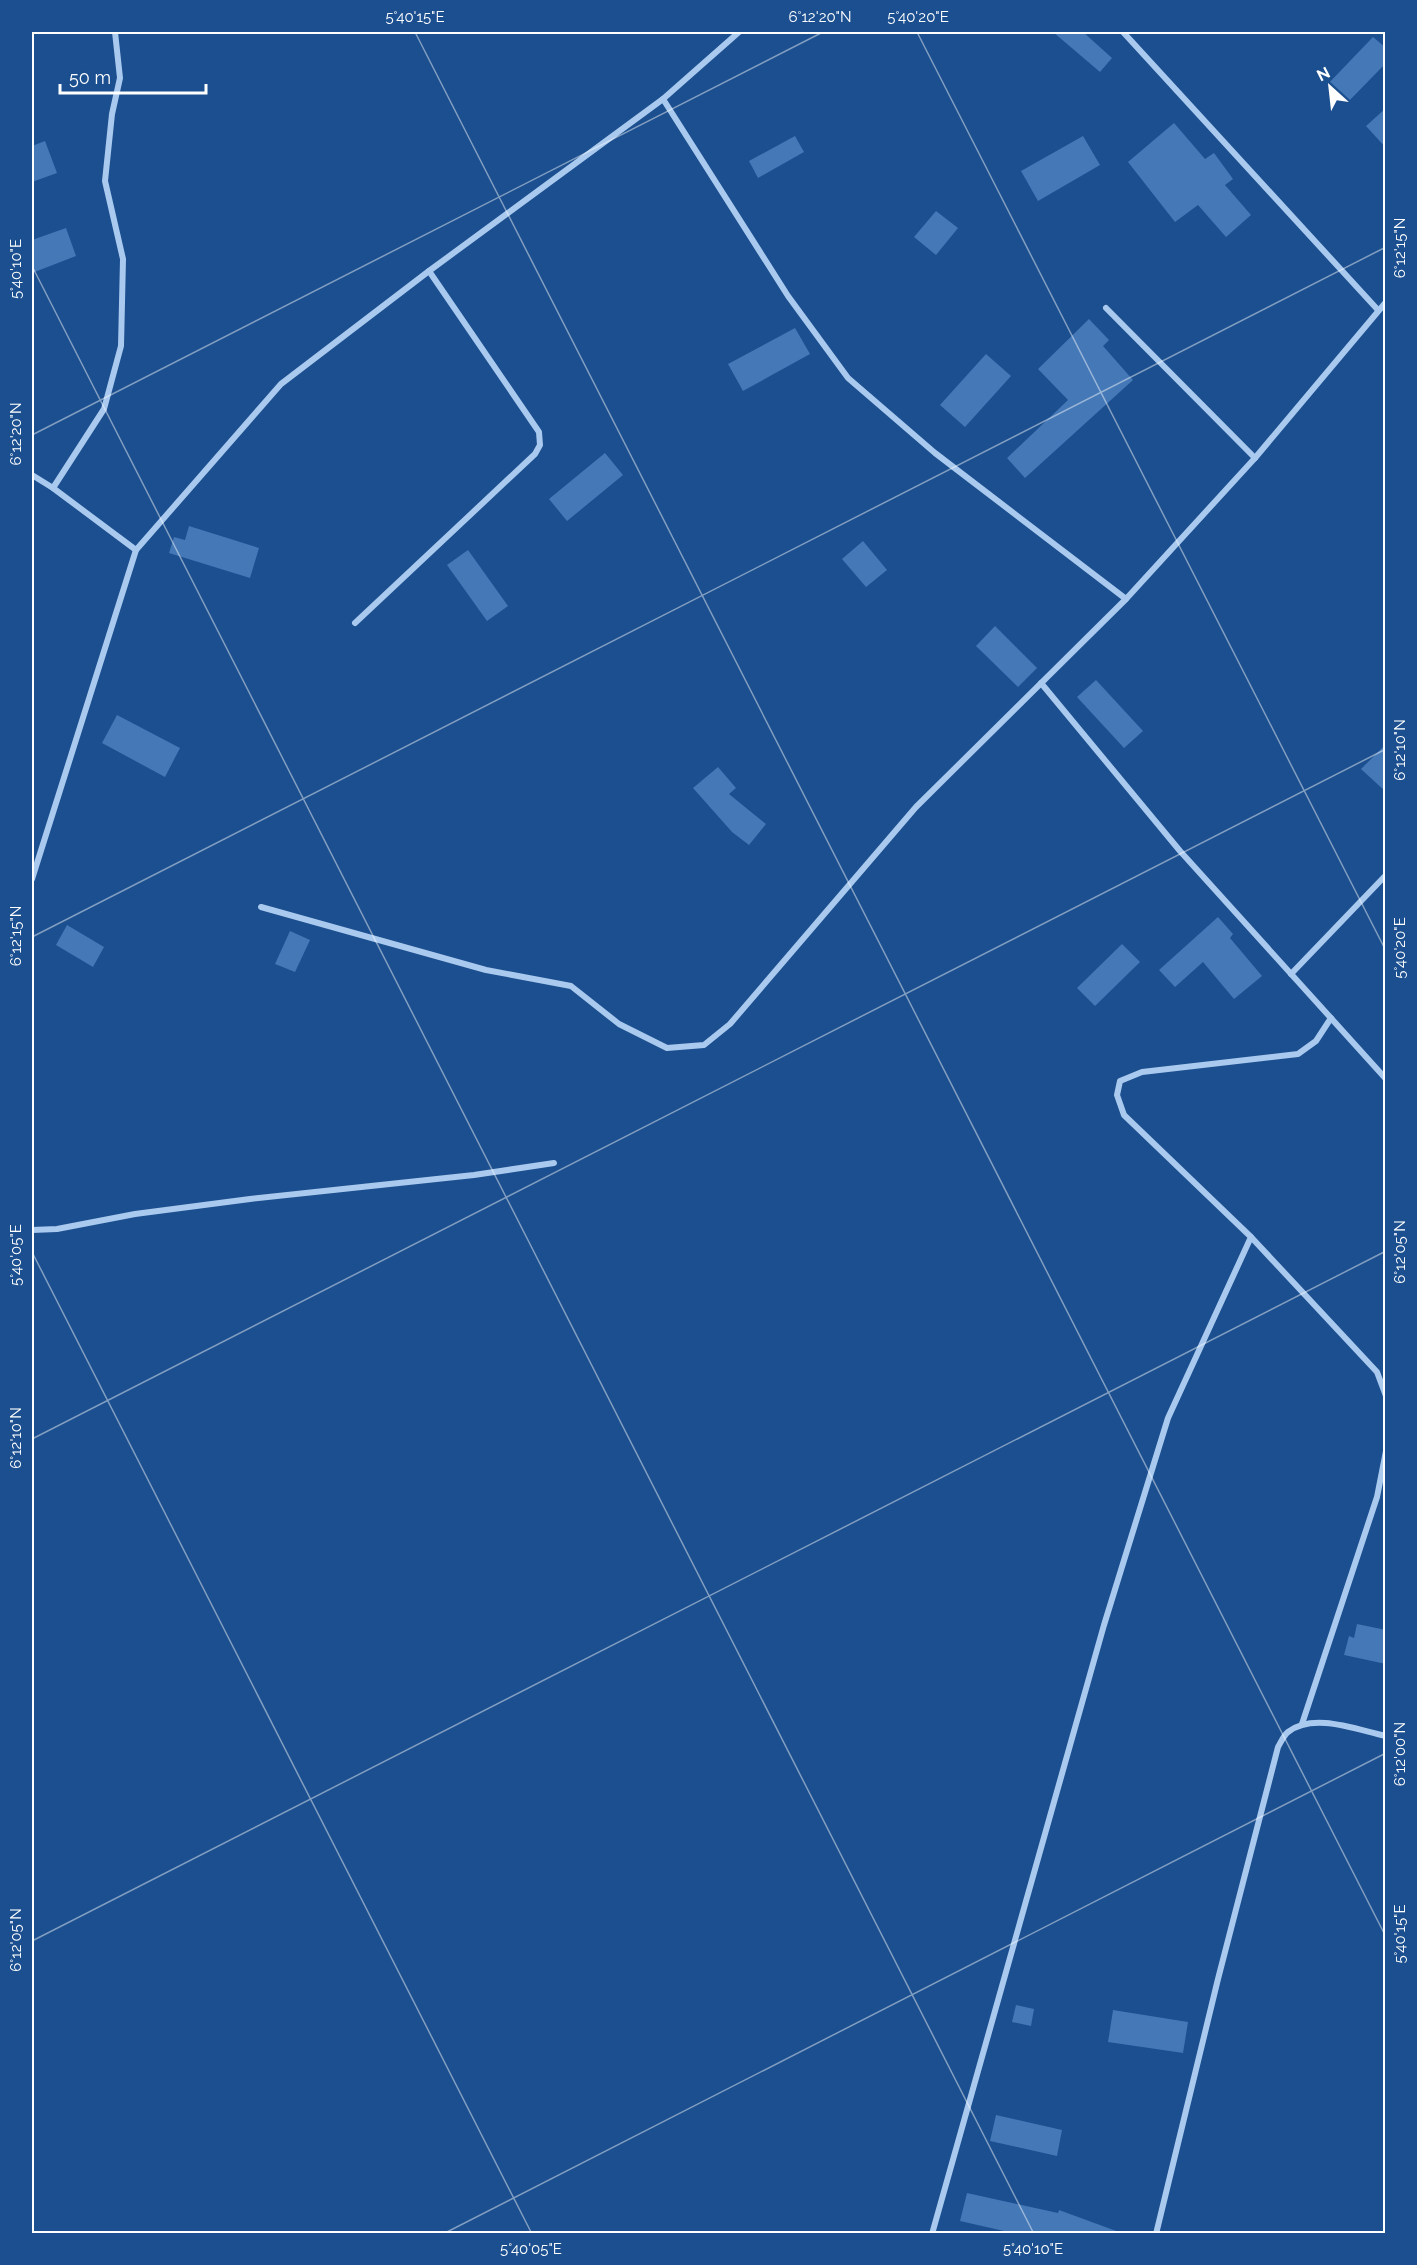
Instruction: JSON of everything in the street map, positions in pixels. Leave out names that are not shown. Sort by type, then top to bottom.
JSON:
[{"type":"street","points":[[53,488],[104,409],[121,346],[123,259],[105,181],[112,114],[120,78],[115,32]]},
{"type":"street","points":[[32,879],[136,550],[280,384],[663,99],[740,32]]},
{"type":"street","points":[[1123,32],[1378,310]]},
{"type":"street","points":[[663,99],[788,296],[848,378],[935,453],[1126,599]]},
{"type":"street","points":[[355,623],[535,454],[540,445],[539,432],[429,271]]},
{"type":"street","points":[[261,907],[486,970],[571,986],[619,1024],[667,1048],[704,1045],[730,1024],[916,807],[1126,599],[1255,458],[1386,302]]},
{"type":"street","points":[[1106,308],[1255,458]]},
{"type":"street","points":[[32,475],[136,550]]},
{"type":"street","points":[[1041,683],[1180,852],[1386,1079]]},
{"type":"street","points":[[1291,974],[1386,875]]},
{"type":"street","points":[[1331,1018],[1316,1041],[1298,1054],[1142,1072],[1120,1081],[1117,1095],[1124,1115],[1251,1237],[1377,1371],[1386,1396]]},
{"type":"street","points":[[32,1230],[57,1229],[135,1214],[250,1199],[474,1175],[554,1163]]},
{"type":"street","points":[[932,2234],[1101,1636],[1168,1418],[1251,1237]]},
{"type":"street","points":[[1302,1724],[1377,1497],[1386,1451]]},
{"type":"street","points":[[1156,2234],[1218,1979],[1278,1747],[1286,1733],[1302,1724],[1322,1723],[1386,1736]]},
{"type":"building","points":[[1053,32],[1083,32],[1112,58],[1100,72]]},
{"type":"building","points":[[1373,37],[1386,48],[1386,63],[1347,103],[1327,85]]},
{"type":"building","points":[[1386,108],[1386,148],[1366,126]]},
{"type":"building","points":[[1174,123],[1205,159],[1214,153],[1233,179],[1225,185],[1251,215],[1226,237],[1198,205],[1175,222],[1128,162]]},
{"type":"building","points":[[795,136],[804,152],[758,178],[749,161]]},
{"type":"building","points":[[1083,136],[1100,165],[1038,201],[1021,171]]},
{"type":"building","points":[[45,141],[57,173],[32,182],[32,146]]},
{"type":"building","points":[[936,211],[958,228],[936,255],[914,237]]},
{"type":"building","points":[[66,228],[76,256],[32,273],[32,240]]},
{"type":"building","points":[[1089,319],[1109,340],[1103,346],[1133,380],[1025,478],[1007,458],[1068,400],[1038,369]]},
{"type":"building","points":[[795,328],[810,354],[743,391],[728,364]]},
{"type":"building","points":[[986,354],[1011,376],[965,427],[940,405]]},
{"type":"building","points":[[605,453],[623,475],[567,521],[549,499]]},
{"type":"building","points":[[189,526],[259,548],[250,578],[169,553],[174,537],[185,540]]},
{"type":"building","points":[[863,541],[887,570],[866,587],[842,559]]},
{"type":"building","points":[[468,550],[508,606],[487,621],[447,565]]},
{"type":"building","points":[[995,626],[1037,668],[1018,687],[976,646]]},
{"type":"building","points":[[1096,680],[1143,731],[1124,748],[1077,697]]},
{"type":"building","points":[[117,715],[180,748],[165,777],[102,743]]},
{"type":"building","points":[[1386,744],[1386,792],[1361,769]]},
{"type":"building","points":[[718,767],[736,788],[729,794],[766,824],[749,845],[732,832],[693,788]]},
{"type":"building","points":[[1218,917],[1233,934],[1230,938],[1262,976],[1234,999],[1203,962],[1175,987],[1159,970]]},
{"type":"building","points":[[67,925],[104,947],[93,967],[56,945]]},
{"type":"building","points":[[290,931],[310,940],[295,972],[275,964]]},
{"type":"building","points":[[1122,944],[1140,962],[1095,1006],[1077,988]]},
{"type":"building","points":[[1357,1624],[1386,1630],[1386,1664],[1344,1655],[1349,1636],[1354,1638]]},
{"type":"building","points":[[1016,2005],[1034,2009],[1031,2026],[1012,2022]]},
{"type":"building","points":[[1113,2010],[1188,2022],[1183,2053],[1108,2042]]},
{"type":"building","points":[[996,2115],[1062,2130],[1057,2156],[990,2141]]},
{"type":"building","points":[[967,2193],[1058,2213],[1059,2210],[1119,2232],[1119,2234],[1017,2234],[960,2221]]}]
